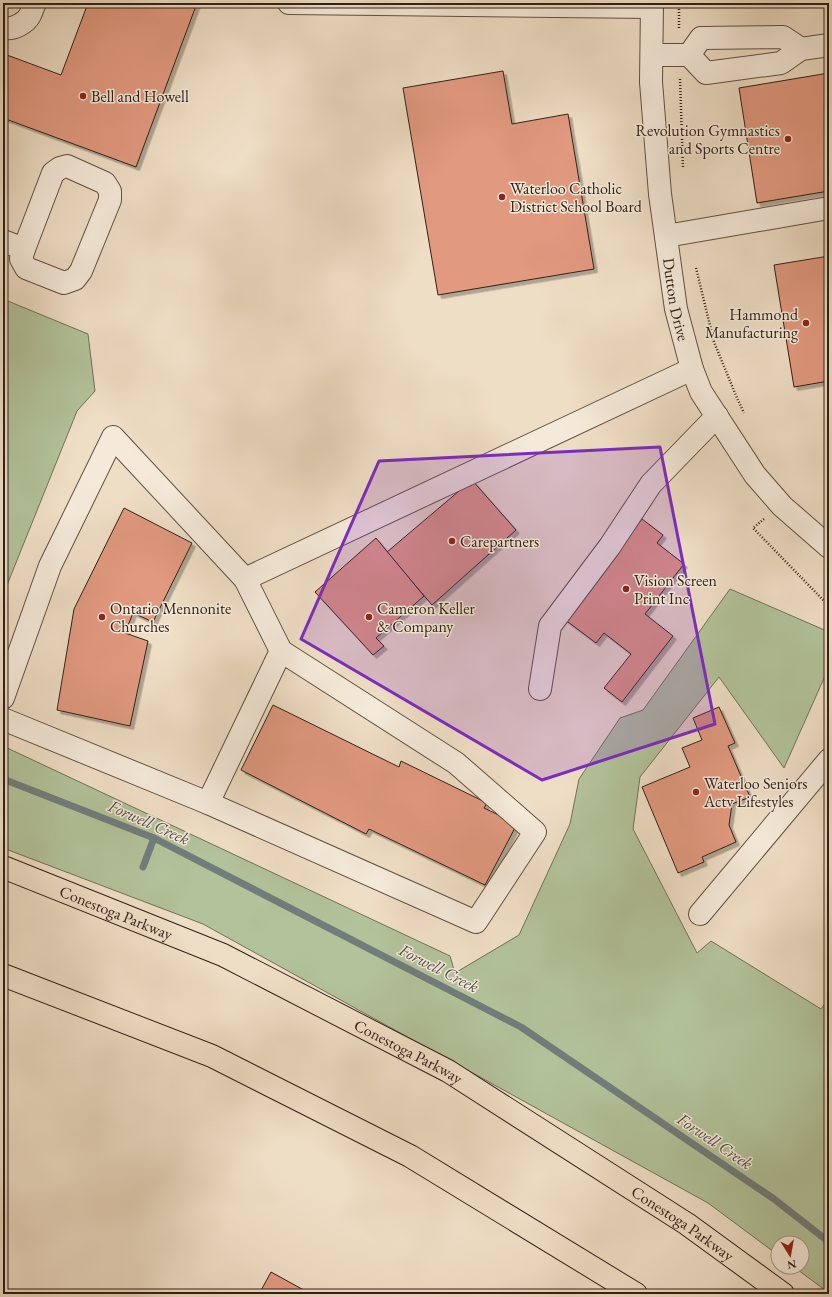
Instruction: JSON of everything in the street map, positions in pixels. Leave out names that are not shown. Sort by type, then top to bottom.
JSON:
[{"type":"highway","name":"Conestoga Parkway","points":[[3,867],[223,955],[448,1071],[687,1224],[783,1294]]},
{"type":"highway","points":[[3,975],[212,1056],[396,1148],[636,1294]]},
{"type":"street","points":[[3,28],[7,29],[20,25],[30,16],[35,3]]},
{"type":"street","points":[[289,3],[652,5]]},
{"type":"street","name":"Dutton Drive","points":[[652,5],[652,82],[659,186],[676,309],[692,369],[701,392],[755,475],[782,506],[829,547]]},
{"type":"street","points":[[684,55],[701,38],[783,37],[801,49]]},
{"type":"street","points":[[652,55],[684,55],[706,73],[781,63],[801,49],[829,45]]},
{"type":"street","points":[[67,166],[106,183],[110,191],[110,200],[81,271],[75,279],[64,283],[26,268],[21,259],[24,249],[53,173],[60,168],[67,166]]},
{"type":"street","points":[[666,236],[829,208]]},
{"type":"street","points":[[3,241],[24,249]]},
{"type":"street","points":[[245,578],[692,369]]},
{"type":"street","points":[[540,689],[550,626],[610,546],[651,484],[717,416]]},
{"type":"street","points":[[3,698],[50,566],[113,437],[245,578],[281,651],[456,762],[535,832],[476,922],[208,803],[3,719]]},
{"type":"street","points":[[208,803],[281,651]]},
{"type":"street","points":[[700,914],[829,760]]},
{"type":"path","points":[[679,3],[684,55],[683,173]]},
{"type":"path","points":[[695,267],[714,342],[737,398],[748,420]]},
{"type":"path","points":[[766,517],[753,528],[829,606]]},
{"type":"highlighted area","points":[[660,447],[715,724],[542,780],[301,639],[379,461]]},
{"type":"green space","points":[[3,299],[88,334],[95,391],[77,411],[3,595]]},
{"type":"green space","points":[[730,589],[829,632],[829,667],[784,768],[719,677],[640,777],[633,829],[697,953],[711,941],[821,1009],[829,998],[829,1293],[805,1275],[810,1275],[810,1235],[770,1235],[770,1249],[708,1203],[203,924],[3,848],[3,746],[450,956],[455,973],[519,935],[570,824],[579,779],[620,718],[643,710]]},
{"type":"building","name":"Bell and Howell","points":[[88,3],[197,3],[136,167],[3,118],[3,67],[7,55],[61,75]]},
{"type":"building","name":"Waterloo Catholic District School Board","points":[[503,71],[512,124],[568,114],[594,269],[438,295],[403,88]]},
{"type":"building","name":"Revolution Gymnastics and Sports Centre","points":[[829,73],[829,191],[757,203],[739,88]]},
{"type":"building","name":"Hammond Manufacturing","points":[[829,256],[829,381],[794,387],[774,265]]},
{"type":"building","name":"Carepartners","points":[[472,480],[516,530],[432,605],[387,552]]},
{"type":"building","name":"Ontario Mennonite Churches","points":[[124,508],[192,543],[153,622],[133,613],[125,633],[148,641],[130,726],[57,710],[74,609]]},
{"type":"building","name":"Vision Screen Print Inc","points":[[642,519],[663,535],[657,543],[684,564],[645,614],[673,636],[622,702],[604,688],[631,654],[604,633],[596,643],[564,619]]},
{"type":"building","name":"Cameron Keller & Company","points":[[376,538],[424,596],[376,638],[384,646],[373,655],[315,592]]},
{"type":"building","points":[[273,705],[399,767],[401,761],[487,803],[484,808],[517,824],[485,885],[369,829],[366,834],[241,770]]},
{"type":"building","name":"Waterloo Seniors Actv Lifestyles","points":[[719,707],[735,743],[728,746],[750,797],[732,804],[729,825],[736,842],[702,857],[704,862],[678,873],[642,787],[690,767],[682,748],[702,740],[693,718]]},
{"type":"building","points":[[271,1272],[311,1294],[259,1294]]},
{"type":"waterway","name":"Forwell Creek","points":[[3,779],[154,838],[521,1027],[774,1199],[829,1242]]},
{"type":"waterway","points":[[143,867],[154,838]]},
{"type":"place","name":"Bell and Howell","points":[[83,96]]},
{"type":"place","name":"Revolution Gymnastics and Sports Centre","points":[[788,139]]},
{"type":"place","name":"Waterloo Catholic District School Board","points":[[502,197]]},
{"type":"place","name":"Hammond Manufacturing","points":[[806,323]]},
{"type":"place","name":"Carepartners","points":[[452,541]]},
{"type":"place","name":"Vision Screen Print Inc","points":[[626,589]]},
{"type":"place","name":"Ontario Mennonite Churches","points":[[102,617]]},
{"type":"place","name":"Cameron Keller & Company","points":[[369,617]]},
{"type":"place","name":"Waterloo Seniors Actv Lifestyles","points":[[696,792]]}]
